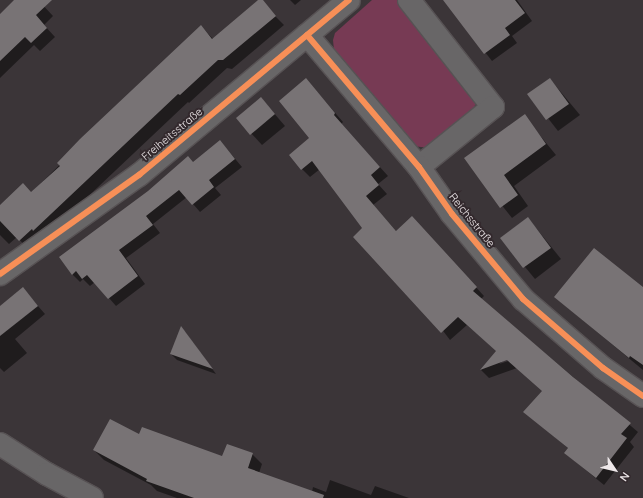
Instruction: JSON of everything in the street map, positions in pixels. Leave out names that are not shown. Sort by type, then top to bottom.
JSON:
[{"type":"street","name":"Freiheitsstraße","points":[[0,274],[139,175],[349,0]]},
{"type":"street","points":[[409,0],[492,107],[419,167]]},
{"type":"street","name":"Reichsstraße","points":[[307,35],[419,167],[452,214],[523,299],[603,368],[643,396]]},
{"type":"street","points":[[0,444],[47,474],[92,498]]},
{"type":"shaded area","points":[[372,0],[401,0],[473,94],[476,103],[473,110],[430,148],[412,146],[334,50],[333,40],[335,33]]},
{"type":"building","points":[[14,0],[52,0],[36,15],[47,28],[31,43],[25,37],[0,61],[0,14]]},
{"type":"building","points":[[258,0],[263,0],[276,16],[223,60],[218,60],[180,95],[178,94],[33,231],[32,229],[19,241],[0,221],[0,205],[23,183],[31,192],[60,166],[57,163],[80,139],[201,25],[212,39]]},
{"type":"building","points":[[443,0],[515,0],[525,13],[505,28],[510,35],[484,54]]},
{"type":"building","points":[[306,78],[335,113],[334,115],[380,167],[371,175],[379,185],[366,196],[396,231],[412,216],[477,287],[473,291],[573,377],[631,423],[621,434],[627,438],[596,478],[564,453],[568,448],[523,412],[542,391],[507,360],[480,370],[496,351],[458,317],[441,333],[353,237],[362,228],[312,161],[301,170],[289,155],[309,138],[279,101]]},
{"type":"building","points":[[550,78],[569,104],[546,120],[527,94]]},
{"type":"building","points":[[261,97],[275,114],[250,135],[236,118]]},
{"type":"building","points":[[525,114],[546,144],[504,175],[518,195],[500,208],[464,158]]},
{"type":"building","points":[[220,140],[235,159],[209,180],[214,187],[192,205],[179,190],[146,216],[153,225],[119,250],[138,276],[108,299],[87,275],[82,279],[76,271],[72,275],[59,257],[148,191],[188,156],[193,162]]},
{"type":"building","points":[[528,217],[551,248],[523,268],[500,238]]},
{"type":"building","points":[[594,248],[643,287],[643,365],[630,356],[629,358],[554,297]]},
{"type":"building","points":[[23,287],[38,306],[0,336],[0,306]]},
{"type":"building","points":[[181,326],[213,369],[170,354]]},
{"type":"building","points":[[110,419],[139,434],[142,427],[222,456],[227,444],[253,453],[248,468],[324,495],[323,498],[194,498],[146,481],[147,479],[93,450]]},
{"type":"cycle path","points":[[0,274],[139,175],[349,0]]},
{"type":"cycle path","points":[[307,35],[419,167],[452,214],[523,299],[603,368],[643,396]]}]
